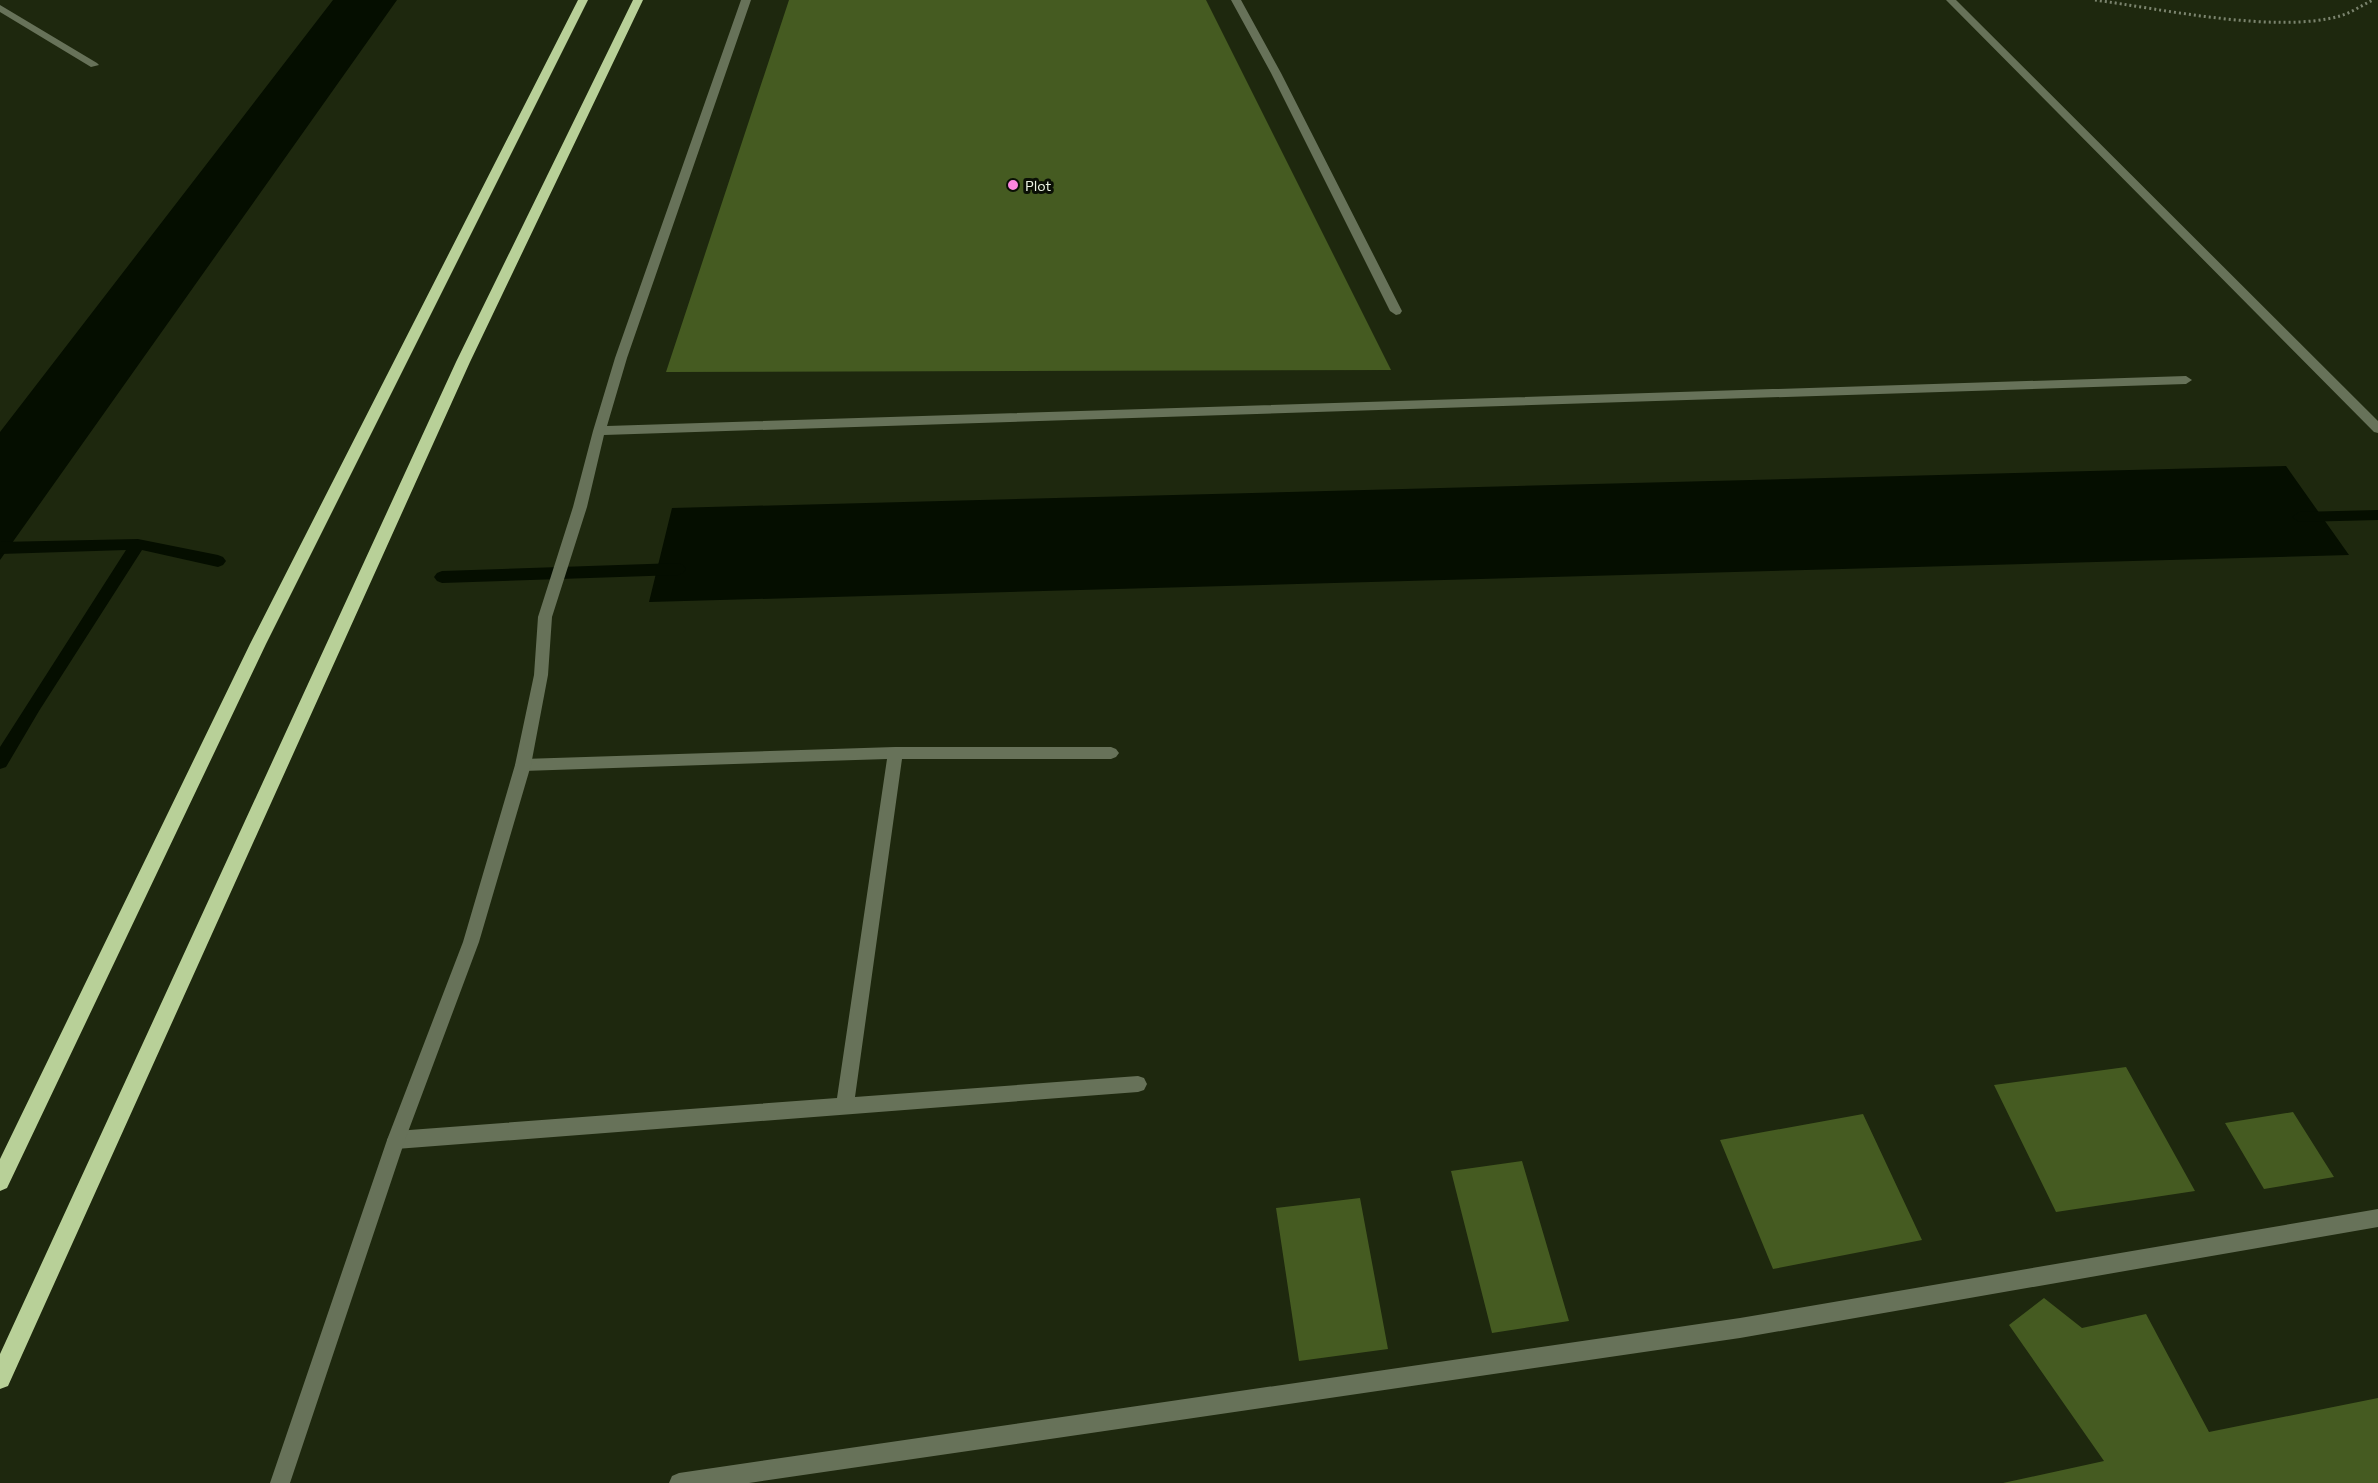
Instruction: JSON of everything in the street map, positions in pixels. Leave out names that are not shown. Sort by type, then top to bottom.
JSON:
[{"type":"highway","points":[[0,1180],[258,644],[582,0]]},
{"type":"highway","points":[[0,1378],[463,362],[638,0]]},
{"type":"street","points":[[280,1483],[396,1140],[471,942],[523,765],[541,675],[545,617],[580,507],[599,431],[621,358],[746,0]]},
{"type":"street","points":[[1236,0],[1276,73],[1395,311]]},
{"type":"street","points":[[1951,0],[2378,429]]},
{"type":"street","points":[[0,8],[94,65]]},
{"type":"street","points":[[599,431],[2186,380]]},
{"type":"street","points":[[523,765],[895,753],[1111,753]]},
{"type":"street","points":[[844,1106],[895,753]]},
{"type":"street","points":[[396,1140],[1138,1084]]},
{"type":"street","points":[[679,1483],[1740,1328],[2378,1218]]},
{"type":"path","points":[[2095,0],[2145,9],[2232,19],[2296,22],[2340,16],[2373,0]]},
{"type":"shaded area","points":[[333,0],[397,0],[0,560],[0,432]]},
{"type":"shaded area","points":[[2286,466],[2349,555],[649,602],[672,508]]},
{"type":"building","name":"Plot","points":[[789,0],[1206,0],[1391,370],[666,372]]},
{"type":"building","points":[[2126,1067],[2195,1191],[2056,1212],[1994,1085]]},
{"type":"building","points":[[2293,1112],[2334,1177],[2264,1189],[2225,1123]]},
{"type":"building","points":[[1863,1114],[1922,1240],[1773,1269],[1720,1140]]},
{"type":"building","points":[[1522,1161],[1569,1321],[1492,1333],[1451,1171]]},
{"type":"building","points":[[1360,1198],[1388,1349],[1299,1361],[1276,1208]]},
{"type":"building","points":[[2044,1298],[2082,1328],[2146,1314],[2209,1432],[2378,1398],[2378,1483],[2003,1483],[2104,1461],[2009,1325]]},
{"type":"waterway","points":[[2299,517],[2378,515]]},
{"type":"waterway","points":[[0,548],[138,544]]},
{"type":"waterway","points":[[0,762],[33,706],[138,544]]},
{"type":"waterway","points":[[138,544],[218,561]]},
{"type":"waterway","points":[[442,577],[678,569]]},
{"type":"place","name":"Plot","points":[[1013,185]]}]
